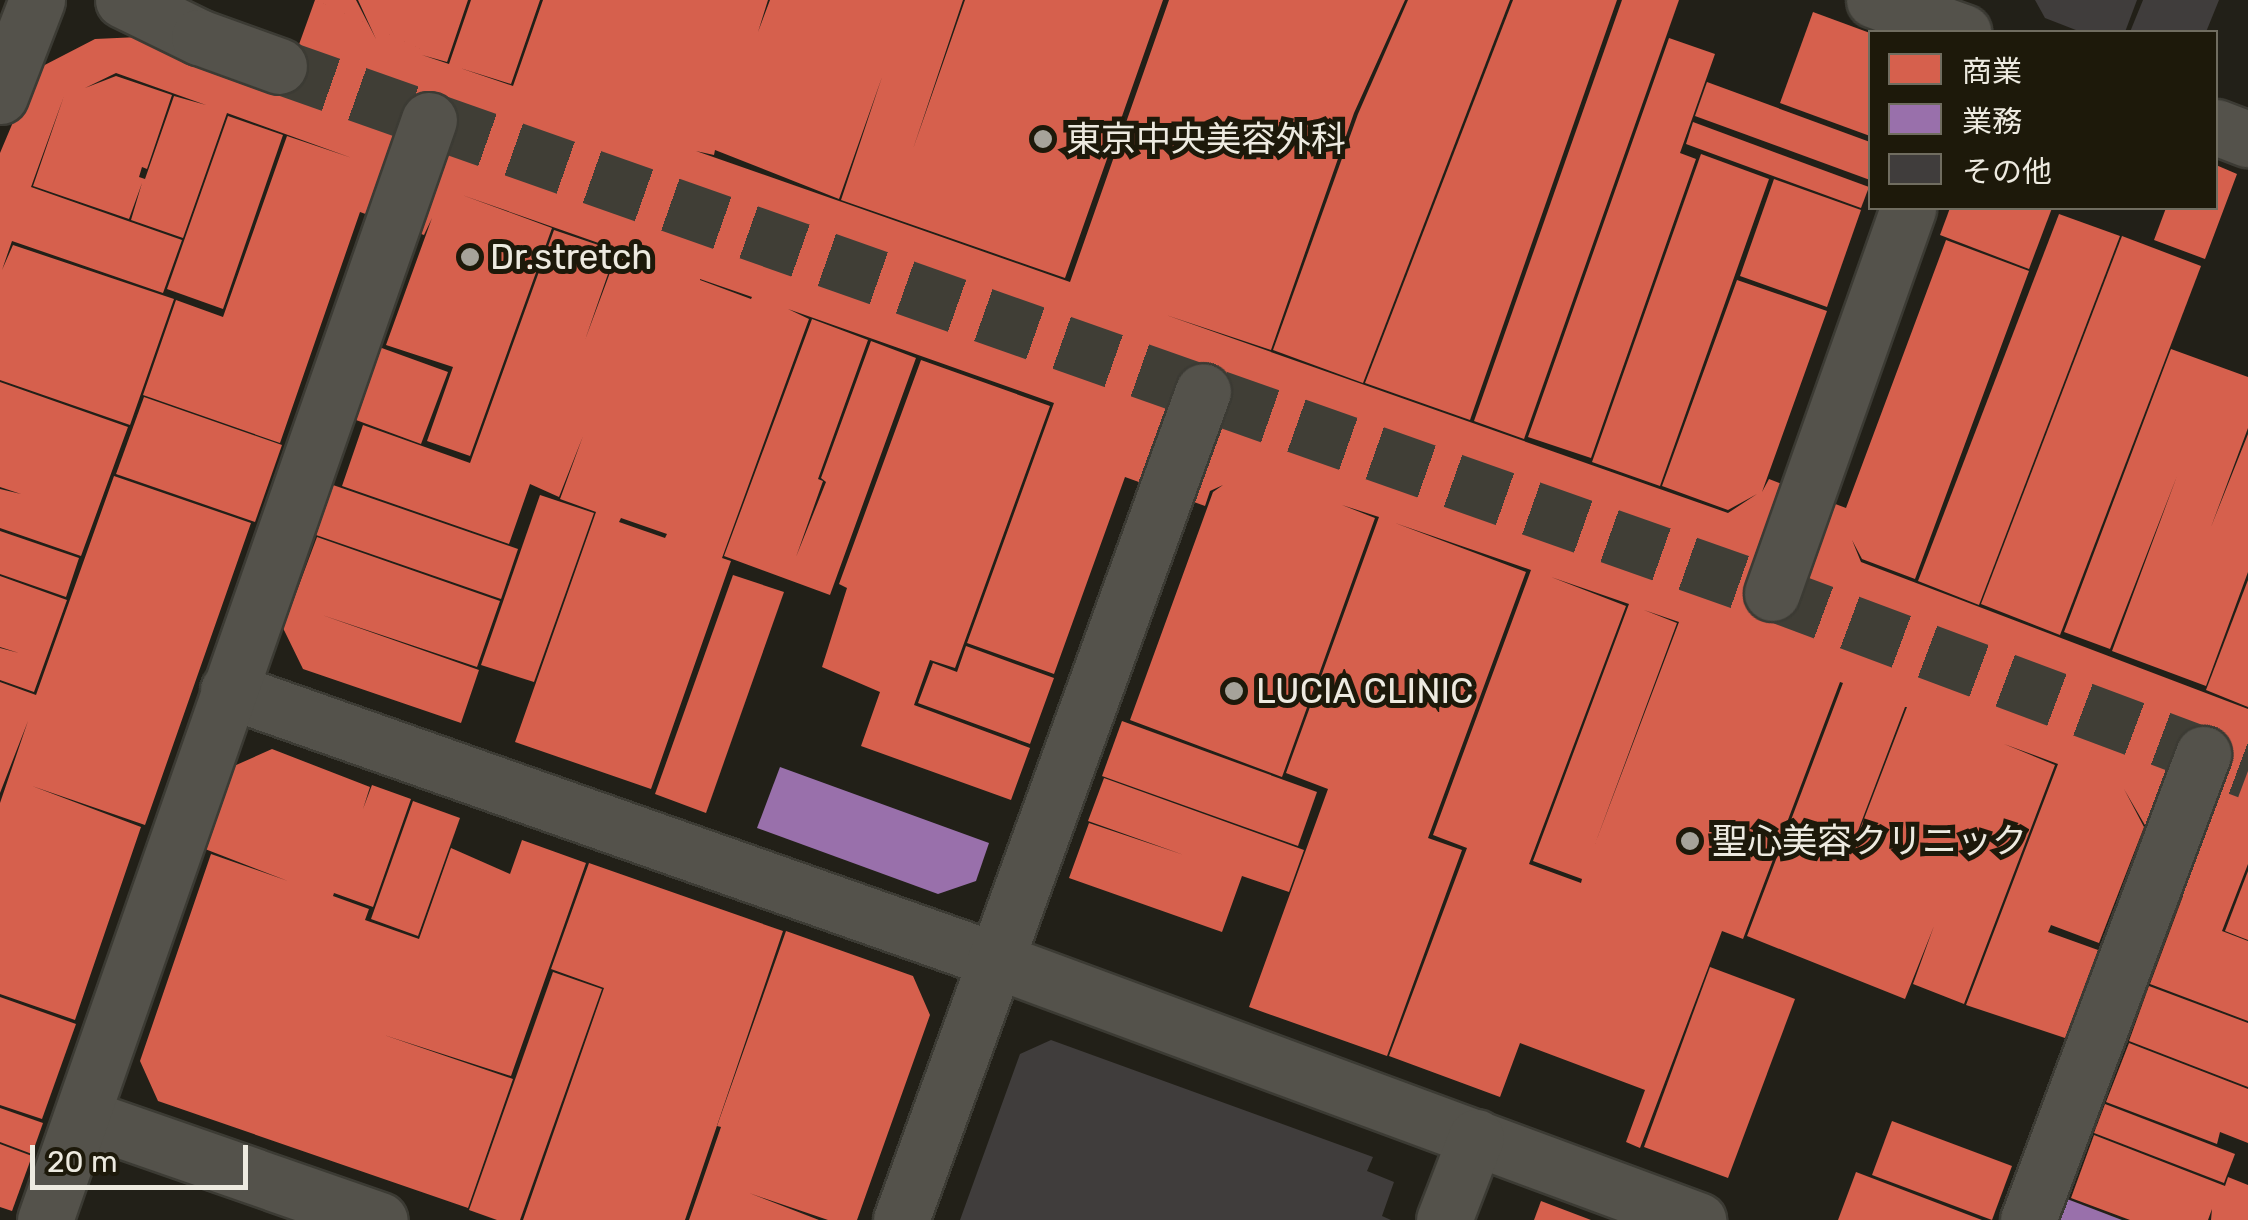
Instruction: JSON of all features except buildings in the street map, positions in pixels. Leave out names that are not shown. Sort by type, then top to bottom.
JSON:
[{"type":"street","points":[[0,96],[37,0]]},
{"type":"street","points":[[123,0],[200,37],[278,66]]},
{"type":"street","points":[[1874,0],[1961,30]]},
{"type":"street","points":[[1968,30],[1981,0]]},
{"type":"street","points":[[45,1220],[429,120]]},
{"type":"street","points":[[2218,128],[2248,139]]},
{"type":"street","points":[[1772,593],[1907,210]]},
{"type":"street","points":[[901,1220],[1203,391]]},
{"type":"street","points":[[228,690],[996,960],[1698,1220]]},
{"type":"street","points":[[2028,1220],[2204,754]]},
{"type":"street","points":[[84,1117],[380,1220]]},
{"type":"street","points":[[1444,1220],[1476,1137]]},
{"type":"tunnel","points":[[279,66],[1772,593],[2248,771]]},
{"type":"place","name":"東京中央美容外科","points":[[1043,139]]},
{"type":"place","name":"Dr.stretch","points":[[470,257]]},
{"type":"place","name":"LUCIA CLINIC","points":[[1234,691]]},
{"type":"place","name":"聖心美容クリニック","points":[[1690,841]]}]
